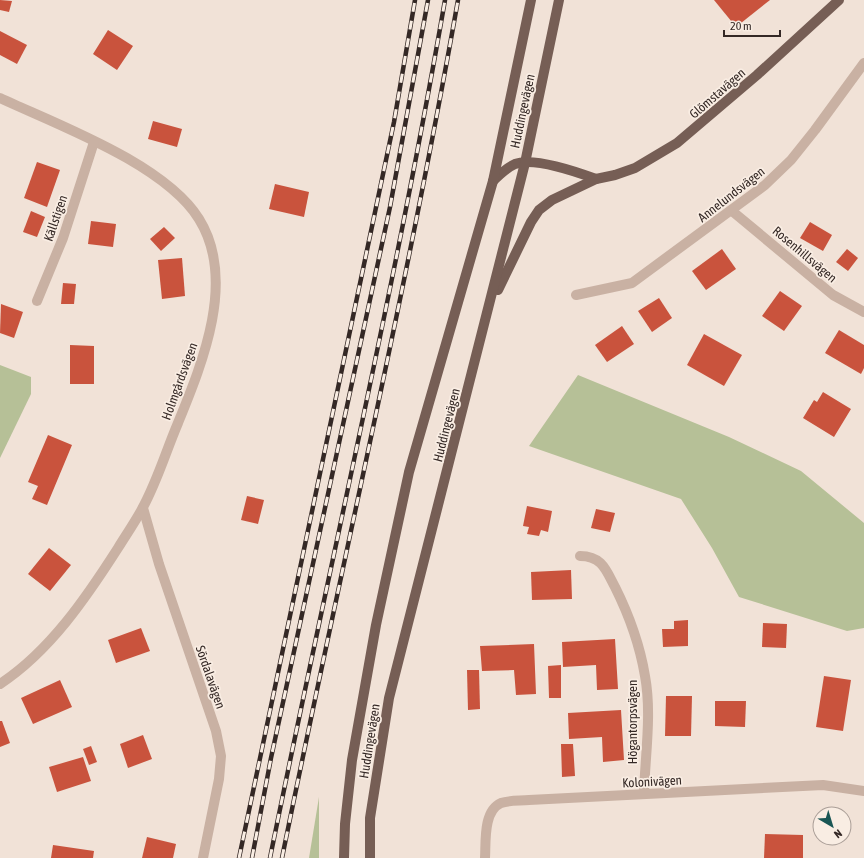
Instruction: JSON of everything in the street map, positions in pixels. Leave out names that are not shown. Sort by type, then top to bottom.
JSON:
[{"type":"main road","name":"Huddingevägen","points":[[344,858],[345,824],[352,760],[376,625],[409,472],[493,181],[531,0]]},
{"type":"main road","name":"Huddingevägen","points":[[370,858],[370,818],[389,698],[525,163],[559,0]]},
{"type":"main road","name":"Glömstavägen","points":[[489,309],[530,222],[540,210],[552,200],[596,180],[615,176],[635,168],[677,143],[751,80],[839,0]]},
{"type":"main road","points":[[493,181],[515,164],[525,163],[559,167],[596,180]]},
{"type":"street","name":"Annelundsvägen","points":[[576,295],[632,283],[732,211],[765,185],[791,160],[864,63]]},
{"type":"street","name":"Holmgårdsvägen","points":[[0,98],[122,155],[144,168],[170,187],[188,205],[203,226],[210,241],[214,260],[215,281],[214,302],[202,363],[143,508],[105,567],[56,634],[15,674],[0,684]]},
{"type":"street","name":"Källstigen","points":[[37,301],[63,238],[94,142]]},
{"type":"street","name":"Rosenhillsvägen","points":[[732,211],[833,295],[864,312]]},
{"type":"street","name":"Sördalavägen","points":[[143,508],[159,564],[216,731],[221,756],[219,779],[203,858]]},
{"type":"street","name":"Högantorpsvägen","points":[[580,556],[590,556],[604,565],[624,605],[640,652],[646,677],[647,704],[644,794]]},
{"type":"street","name":"Kolonivägen","points":[[485,858],[488,820],[493,809],[501,803],[529,800],[823,785],[864,791]]},
{"type":"green space","points":[[0,365],[31,377],[31,394],[0,458]]},
{"type":"green space","points":[[578,375],[729,437],[801,471],[864,523],[864,628],[847,631],[739,597],[712,548],[681,499],[529,446]]},
{"type":"green space","points":[[319,797],[319,858],[309,858]]},
{"type":"building","points":[[0,0],[12,1],[9,12],[0,10]]},
{"type":"building","points":[[714,0],[770,0],[736,27]]},
{"type":"building","points":[[108,30],[133,46],[117,70],[93,54]]},
{"type":"building","points":[[0,31],[27,45],[17,64],[0,55]]},
{"type":"building","points":[[153,121],[182,129],[177,147],[148,139]]},
{"type":"building","points":[[37,162],[60,170],[47,207],[24,198]]},
{"type":"building","points":[[275,184],[309,192],[304,217],[269,209]]},
{"type":"building","points":[[31,211],[45,217],[37,237],[23,232]]},
{"type":"building","points":[[91,221],[116,224],[113,247],[88,244]]},
{"type":"building","points":[[810,222],[832,235],[823,251],[800,238]]},
{"type":"building","points":[[164,227],[175,238],[161,251],[150,239]]},
{"type":"building","points":[[722,249],[736,269],[706,290],[692,271]]},
{"type":"building","points":[[847,249],[858,258],[848,271],[836,262]]},
{"type":"building","points":[[182,258],[185,296],[162,299],[158,260]]},
{"type":"building","points":[[63,283],[76,284],[74,304],[61,304]]},
{"type":"building","points":[[780,291],[802,306],[784,331],[762,316]]},
{"type":"building","points":[[659,298],[672,318],[652,332],[638,311]]},
{"type":"building","points":[[1,304],[23,312],[14,338],[0,333]]},
{"type":"building","points":[[622,326],[634,344],[607,362],[595,345]]},
{"type":"building","points":[[839,330],[864,345],[864,368],[861,374],[825,353]]},
{"type":"building","points":[[704,334],[742,355],[724,386],[687,365]]},
{"type":"building","points":[[70,345],[94,346],[94,384],[70,384]]},
{"type":"building","points":[[823,392],[851,409],[834,437],[803,418],[814,400],[817,402]]},
{"type":"building","points":[[48,435],[72,445],[47,505],[32,499],[38,486],[28,482]]},
{"type":"building","points":[[247,496],[264,500],[258,524],[241,520]]},
{"type":"building","points":[[527,506],[552,511],[548,532],[541,530],[539,536],[527,534],[529,527],[523,526]]},
{"type":"building","points":[[596,509],[615,513],[610,532],[591,528]]},
{"type":"building","points":[[49,548],[71,565],[50,591],[28,574]]},
{"type":"building","points":[[571,570],[572,599],[532,600],[531,572]]},
{"type":"building","points":[[688,620],[688,646],[663,647],[662,629],[674,629],[674,621]]},
{"type":"building","points":[[763,623],[787,624],[786,648],[762,647]]},
{"type":"building","points":[[141,628],[150,651],[116,663],[108,640]]},
{"type":"building","points":[[615,639],[618,689],[597,690],[596,665],[563,667],[562,642]]},
{"type":"building","points":[[534,644],[536,694],[516,695],[514,670],[482,671],[480,646]]},
{"type":"building","points":[[561,665],[561,698],[549,698],[548,666]]},
{"type":"building","points":[[467,670],[479,670],[480,709],[468,710]]},
{"type":"building","points":[[824,676],[851,680],[843,731],[816,727]]},
{"type":"building","points":[[60,680],[72,707],[33,724],[21,698]]},
{"type":"building","points":[[666,696],[692,696],[691,736],[665,736]]},
{"type":"building","points":[[715,701],[746,701],[745,727],[715,726]]},
{"type":"building","points":[[621,710],[624,760],[603,762],[602,737],[569,739],[568,713]]},
{"type":"building","points":[[0,721],[2,721],[10,743],[0,747]]},
{"type":"building","points":[[143,735],[152,759],[128,768],[120,744]]},
{"type":"building","points":[[561,744],[573,744],[575,776],[562,777]]},
{"type":"building","points":[[91,746],[97,762],[89,765],[83,749]]},
{"type":"building","points":[[83,757],[91,781],[57,792],[49,767]]},
{"type":"building","points":[[765,834],[803,835],[803,858],[764,858]]},
{"type":"building","points":[[147,837],[176,844],[173,858],[142,858]]},
{"type":"building","points":[[53,845],[94,851],[93,858],[51,858]]},
{"type":"railway","points":[[239,858],[394,122],[415,0]]},
{"type":"railway","points":[[252,858],[271,758],[390,207],[428,0]]},
{"type":"railway","points":[[270,858],[383,323],[426,108],[445,0]]},
{"type":"railway","points":[[282,858],[395,323],[458,0]]}]
